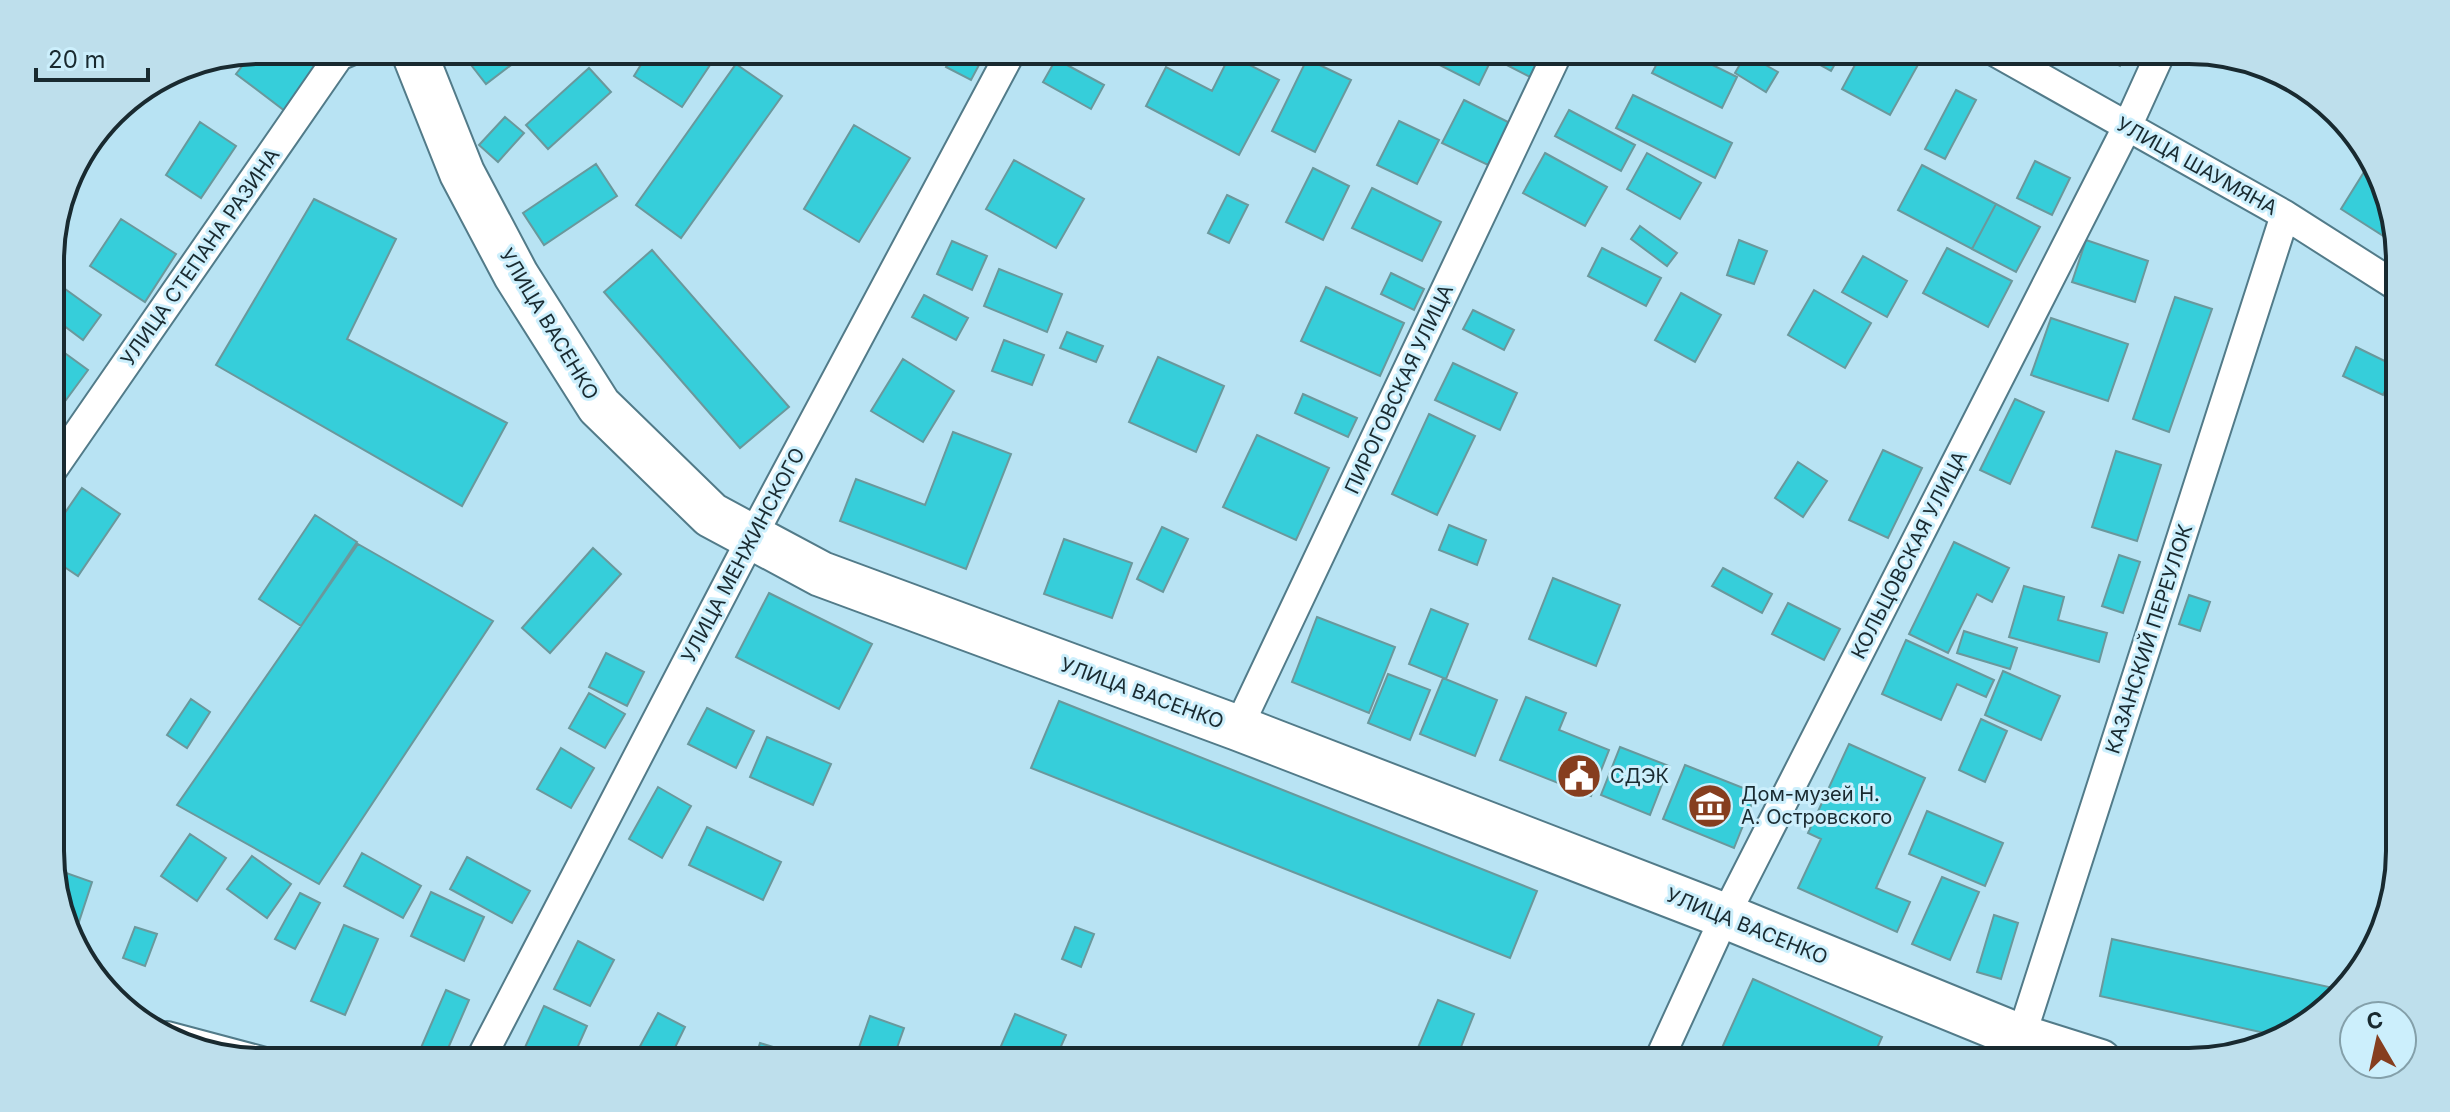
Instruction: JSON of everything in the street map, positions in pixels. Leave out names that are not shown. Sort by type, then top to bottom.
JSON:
[{"type":"main road","name":"УЛИЦА ВАСЕНКО","points":[[419,64],[462,173],[516,275],[599,406],[711,515],[821,574],[1238,728],[1725,916],[2013,1048]]},
{"type":"street","name":"УЛИЦА СТЕПАНА РАЗИНА","points":[[64,453],[333,64]]},
{"type":"street","name":"УЛИЦА МЕНЖИНСКОГО","points":[[486,1048],[752,537],[1005,64]]},
{"type":"street","name":"ПИРОГОВСКАЯ УЛИЦА","points":[[1238,728],[1552,64]]},
{"type":"street","name":"УЛИЦА ШАУМЯНА","points":[[2017,64],[2285,215],[2386,279]]},
{"type":"street","name":"КОЛЬЦОВСКАЯ УЛИЦА","points":[[1664,1048],[1725,916],[2127,127],[2156,64]]},
{"type":"street","name":"КАЗАНСКИЙ ПЕРЕУЛОК","points":[[2018,1048],[2285,215]]},
{"type":"building","points":[[248,64],[321,64],[285,111],[236,74],[243,65]]},
{"type":"building","points":[[470,64],[512,64],[486,84]]},
{"type":"building","points":[[641,64],[710,65],[682,107],[634,76]]},
{"type":"building","points":[[736,64],[782,96],[681,238],[636,205]]},
{"type":"building","points":[[948,64],[980,64],[971,80],[946,67]]},
{"type":"building","points":[[1053,64],[1065,64],[1104,85],[1091,109],[1043,82]]},
{"type":"building","points":[[1226,64],[1248,64],[1279,80],[1239,155],[1146,106],[1166,67],[1212,91]]},
{"type":"building","points":[[1305,64],[1317,64],[1351,80],[1315,152],[1272,131]]},
{"type":"building","points":[[1438,64],[1489,64],[1479,85]]},
{"type":"building","points":[[1505,64],[1537,64],[1530,77]]},
{"type":"building","points":[[1657,64],[1711,64],[1737,77],[1722,108],[1652,73]]},
{"type":"building","points":[[1740,64],[1764,64],[1778,72],[1766,92],[1735,73]]},
{"type":"building","points":[[1818,64],[1835,64],[1831,71]]},
{"type":"building","points":[[1855,64],[1918,64],[1890,115],[1842,89]]},
{"type":"building","points":[[589,68],[611,92],[548,149],[526,125]]},
{"type":"building","points":[[1956,90],[1976,100],[1945,159],[1925,149]]},
{"type":"building","points":[[1633,95],[1732,143],[1715,178],[1616,128]]},
{"type":"building","points":[[1464,100],[1510,123],[1488,165],[1442,143]]},
{"type":"building","points":[[1569,110],[1635,145],[1621,171],[1555,136]]},
{"type":"building","points":[[505,117],[524,133],[498,162],[479,145]]},
{"type":"building","points":[[1399,121],[1439,140],[1417,184],[1377,165]]},
{"type":"building","points":[[200,122],[236,146],[201,198],[166,175]]},
{"type":"building","points":[[854,125],[910,158],[859,242],[804,209]]},
{"type":"building","points":[[1545,153],[1607,187],[1585,226],[1523,193]]},
{"type":"building","points":[[1647,153],[1701,183],[1680,219],[1627,189]]},
{"type":"building","points":[[1014,160],[1084,199],[1056,248],[986,209]]},
{"type":"building","points":[[2035,161],[2070,178],[2052,215],[2017,198]]},
{"type":"building","points":[[596,164],[617,196],[544,245],[523,213]]},
{"type":"building","points":[[1922,165],[1996,204],[1972,249],[1898,210]]},
{"type":"building","points":[[1313,168],[1349,186],[1323,240],[1286,222]]},
{"type":"building","points":[[2364,171],[2379,210],[2384,236],[2341,209]]},
{"type":"building","points":[[1372,188],[1441,222],[1422,261],[1352,228]]},
{"type":"building","points":[[1227,195],[1248,205],[1229,243],[1208,233]]},
{"type":"building","points":[[314,199],[396,239],[347,339],[507,423],[462,506],[216,365]]},
{"type":"building","points":[[1996,204],[2040,227],[2016,272],[1972,249]]},
{"type":"building","points":[[121,219],[176,254],[145,302],[90,266]]},
{"type":"building","points":[[1640,226],[1677,253],[1667,266],[1631,239]]},
{"type":"building","points":[[1739,240],[1767,251],[1754,284],[1727,275]]},
{"type":"building","points":[[2086,240],[2148,261],[2135,302],[2072,282]]},
{"type":"building","points":[[952,241],[987,256],[972,290],[937,274]]},
{"type":"building","points":[[1602,248],[1661,278],[1646,306],[1588,276]]},
{"type":"building","points":[[1947,248],[2012,281],[1988,327],[1923,293]]},
{"type":"building","points":[[652,250],[789,407],[740,448],[604,292]]},
{"type":"building","points":[[1863,256],[1907,281],[1887,317],[1842,292]]},
{"type":"building","points":[[999,269],[1062,294],[1047,332],[984,306]]},
{"type":"building","points":[[1391,273],[1424,289],[1414,310],[1381,294]]},
{"type":"building","points":[[1326,287],[1404,323],[1380,376],[1301,341]]},
{"type":"building","points":[[64,288],[101,315],[83,340],[64,326]]},
{"type":"building","points":[[1814,290],[1871,323],[1845,368],[1788,335]]},
{"type":"building","points":[[1681,293],[1721,315],[1695,362],[1655,340]]},
{"type":"building","points":[[924,295],[968,318],[956,340],[912,317]]},
{"type":"building","points":[[2175,297],[2212,309],[2169,432],[2133,419]]},
{"type":"building","points":[[1473,310],[1514,330],[1504,350],[1463,329]]},
{"type":"building","points":[[2051,318],[2128,344],[2108,401],[2031,375]]},
{"type":"building","points":[[1067,332],[1103,346],[1096,362],[1060,348]]},
{"type":"building","points":[[1004,340],[1044,355],[1032,385],[992,371]]},
{"type":"building","points":[[2356,347],[2386,362],[2386,389],[2383,395],[2343,376]]},
{"type":"building","points":[[64,352],[88,370],[64,399]]},
{"type":"building","points":[[1158,357],[1224,386],[1196,452],[1129,422]]},
{"type":"building","points":[[903,359],[954,391],[923,442],[871,411]]},
{"type":"building","points":[[1453,363],[1517,393],[1500,430],[1435,400]]},
{"type":"building","points":[[1303,394],[1357,418],[1348,437],[1295,413]]},
{"type":"building","points":[[2015,399],[2044,412],[2010,484],[1980,470]]},
{"type":"building","points":[[1429,414],[1475,436],[1437,515],[1392,494]]},
{"type":"building","points":[[953,432],[1011,454],[966,569],[840,521],[856,479],[925,505]]},
{"type":"building","points":[[1257,435],[1329,468],[1296,540],[1223,507]]},
{"type":"building","points":[[1883,450],[1922,468],[1888,538],[1849,520]]},
{"type":"building","points":[[2116,451],[2161,465],[2137,541],[2092,527]]},
{"type":"building","points":[[1798,462],[1827,481],[1803,517],[1775,498]]},
{"type":"building","points":[[82,488],[120,514],[78,576],[64,567],[64,514]]},
{"type":"building","points":[[315,515],[357,542],[301,626],[259,599]]},
{"type":"building","points":[[1449,525],[1486,540],[1477,565],[1439,550]]},
{"type":"building","points":[[1162,527],[1188,539],[1163,592],[1137,579]]},
{"type":"building","points":[[1064,539],[1132,563],[1112,618],[1044,594]]},
{"type":"building","points":[[1954,542],[2009,568],[1992,602],[1977,594],[1948,653],[1909,634]]},
{"type":"building","points":[[358,544],[493,621],[319,884],[177,805]]},
{"type":"building","points":[[593,548],[621,574],[550,653],[522,628]]},
{"type":"building","points":[[2119,555],[2140,562],[2123,613],[2102,606]]},
{"type":"building","points":[[1723,568],[1772,594],[1762,613],[1712,586]]},
{"type":"building","points":[[1553,578],[1620,605],[1596,666],[1529,639]]},
{"type":"building","points":[[2024,586],[2064,597],[2058,620],[2107,633],[2099,662],[2009,637]]},
{"type":"building","points":[[769,593],[872,644],[839,709],[736,657]]},
{"type":"building","points":[[2189,595],[2210,602],[2200,631],[2179,624]]},
{"type":"building","points":[[1788,603],[1840,629],[1824,660],[1772,634]]},
{"type":"building","points":[[1431,609],[1468,624],[1446,679],[1409,664]]},
{"type":"building","points":[[1317,617],[1395,647],[1369,713],[1292,682]]},
{"type":"building","points":[[1964,631],[2017,648],[2010,669],[1957,653]]},
{"type":"building","points":[[1906,640],[1994,680],[1986,697],[1957,684],[1941,720],[1882,694]]},
{"type":"building","points":[[606,653],[644,672],[627,706],[589,687]]},
{"type":"building","points":[[2003,671],[2060,696],[2041,740],[1985,715]]},
{"type":"building","points":[[1388,674],[1430,690],[1410,740],[1368,723]]},
{"type":"building","points":[[1443,678],[1497,700],[1475,756],[1420,734]]},
{"type":"building","points":[[589,693],[625,714],[605,748],[569,728]]},
{"type":"building","points":[[1526,697],[1566,713],[1559,730],[1609,750],[1591,796],[1500,760]]},
{"type":"building","points":[[191,699],[210,712],[187,748],[167,735]]},
{"type":"building","points":[[1059,701],[1537,891],[1510,958],[1031,768]]},
{"type":"building","points":[[707,708],[754,731],[736,768],[688,744]]},
{"type":"building","points":[[1981,719],[2007,731],[1985,782],[1959,770]]},
{"type":"building","points":[[767,737],[831,764],[813,805],[750,777]]},
{"type":"building","points":[[1849,744],[1925,778],[1876,888],[1910,902],[1897,932],[1798,888],[1821,839],[1808,833]]},
{"type":"building","points":[[1620,747],[1669,766],[1650,815],[1601,795]]},
{"type":"building","points":[[561,748],[594,768],[571,808],[537,789]]},
{"type":"building","points":[[1685,765],[1756,793],[1734,848],[1663,819]]},
{"type":"building","points":[[658,787],[691,806],[662,858],[629,839]]},
{"type":"building","points":[[1927,811],[2003,843],[1985,886],[1909,854]]},
{"type":"building","points":[[707,827],[781,862],[763,900],[689,865]]},
{"type":"building","points":[[190,834],[226,858],[197,901],[161,876]]},
{"type":"building","points":[[362,853],[421,886],[403,918],[344,886]]},
{"type":"building","points":[[252,856],[291,884],[267,918],[227,889]]},
{"type":"building","points":[[467,857],[530,891],[512,923],[450,889]]},
{"type":"building","points":[[66,873],[92,882],[78,924]]},
{"type":"building","points":[[1942,877],[1979,892],[1950,960],[1912,944]]},
{"type":"building","points":[[431,892],[484,917],[464,961],[411,936]]},
{"type":"building","points":[[300,893],[320,903],[295,949],[275,939]]},
{"type":"building","points":[[1994,915],[2018,923],[2001,979],[1977,972]]},
{"type":"building","points":[[344,925],[378,939],[345,1015],[311,1001]]},
{"type":"building","points":[[135,927],[157,934],[145,966],[123,958]]},
{"type":"building","points":[[1075,927],[1094,934],[1081,967],[1062,959]]},
{"type":"building","points":[[2112,939],[2330,987],[2288,1022],[2265,1033],[2100,996]]},
{"type":"building","points":[[578,941],[614,960],[590,1006],[554,989]]},
{"type":"building","points":[[1753,979],[1882,1037],[1877,1048],[1722,1048]]},
{"type":"building","points":[[446,990],[469,1000],[448,1048],[421,1048]]},
{"type":"building","points":[[1438,1000],[1474,1014],[1461,1048],[1418,1048]]},
{"type":"building","points":[[544,1006],[587,1026],[577,1048],[525,1048]]},
{"type":"building","points":[[658,1013],[685,1027],[675,1048],[639,1048]]},
{"type":"building","points":[[1015,1014],[1066,1035],[1060,1048],[1000,1048]]},
{"type":"building","points":[[870,1016],[904,1028],[897,1048],[859,1048]]},
{"type":"building","points":[[760,1043],[776,1048],[758,1048]]},
{"type":"place","name":"СДЭК","points":[[1579,776]]},
{"type":"place","name":"Дом-музей Н. А. Островского","points":[[1710,806]]}]
